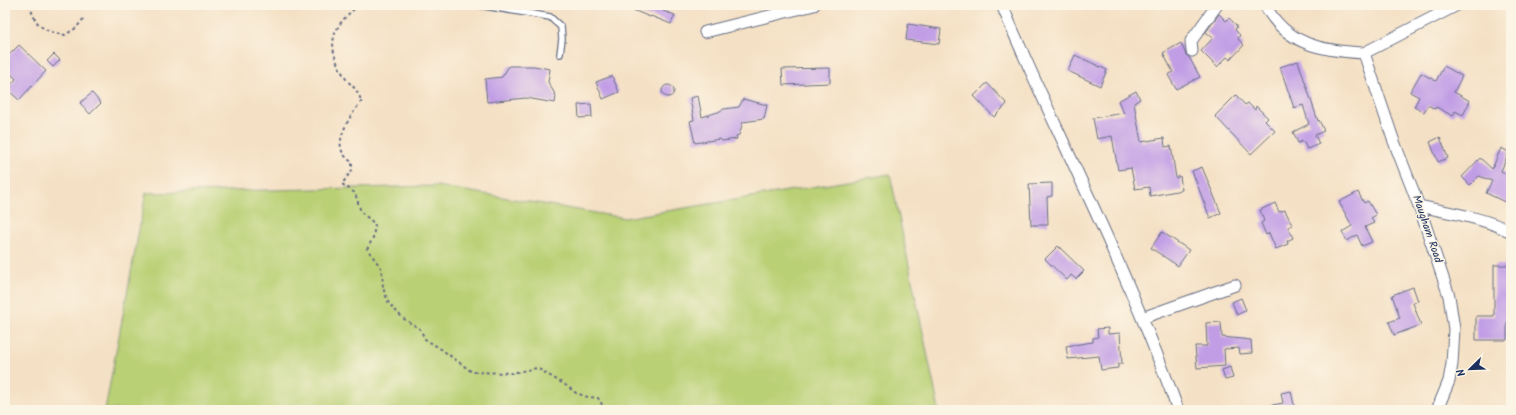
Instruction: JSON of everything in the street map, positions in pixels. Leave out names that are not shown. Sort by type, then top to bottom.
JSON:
[{"type":"street","points":[[705,32],[814,5]]},
{"type":"street","points":[[1002,5],[1036,85],[1086,191],[1142,318],[1178,410]]},
{"type":"street","points":[[1192,50],[1191,41],[1217,5]]},
{"type":"street","points":[[1266,5],[1276,22],[1302,42],[1330,51],[1364,53],[1457,5]]},
{"type":"street","name":"Maugham Road","points":[[1364,53],[1393,139],[1419,206],[1449,296],[1453,314],[1454,348],[1452,364],[1449,381],[1437,410]]},
{"type":"street","points":[[1419,206],[1462,215],[1498,225],[1511,232]]},
{"type":"street","points":[[1142,318],[1235,285]]},
{"type":"lane","points":[[479,5],[550,17],[561,27],[562,40],[560,54]]},
{"type":"path","points":[[30,5],[32,17],[42,27],[52,33],[65,35],[76,28],[85,17]]},
{"type":"path","points":[[359,5],[346,16],[334,34],[334,51],[340,68],[362,101],[354,110],[344,129],[341,144],[342,153],[352,162],[352,170],[342,184],[355,193],[361,212],[375,224],[373,238],[367,249],[382,269],[383,288],[389,304],[404,319],[420,329],[424,339],[441,349],[472,372],[512,373],[537,368],[576,393],[598,398],[604,408],[608,410]]},
{"type":"green space","points":[[890,174],[939,410],[105,410],[146,193],[437,186],[625,218]]},
{"type":"building","points":[[621,5],[665,5],[663,11],[675,15],[671,24]]},
{"type":"building","points":[[1219,14],[1226,21],[1229,18],[1237,26],[1235,30],[1240,35],[1238,39],[1244,45],[1230,60],[1227,57],[1217,67],[1201,51],[1213,38],[1206,32]]},
{"type":"building","points":[[908,24],[941,29],[939,44],[906,40]]},
{"type":"building","points":[[1181,43],[1186,55],[1189,57],[1200,77],[1176,89],[1168,75],[1173,72],[1163,53]]},
{"type":"building","points":[[19,45],[46,71],[19,100],[7,89],[16,79],[5,68],[5,59]]},
{"type":"building","points":[[54,54],[60,60],[53,67],[47,61]]},
{"type":"building","points":[[1075,55],[1107,70],[1100,86],[1068,71]]},
{"type":"building","points":[[1298,61],[1318,121],[1319,120],[1324,131],[1315,135],[1319,144],[1307,149],[1303,141],[1298,143],[1293,132],[1309,124],[1303,105],[1294,108],[1280,67]]},
{"type":"building","points":[[509,66],[534,66],[550,69],[548,82],[556,96],[555,103],[526,98],[487,102],[485,79],[502,77]]},
{"type":"building","points":[[1444,66],[1462,76],[1454,92],[1470,101],[1463,115],[1455,111],[1453,116],[1436,107],[1435,109],[1428,105],[1424,112],[1414,107],[1419,97],[1410,92],[1421,73],[1436,81]]},
{"type":"building","points":[[830,68],[830,83],[783,85],[782,69]]},
{"type":"building","points":[[612,76],[619,92],[603,99],[596,82]]},
{"type":"building","points":[[987,83],[1007,104],[994,117],[974,96]]},
{"type":"building","points":[[666,85],[670,85],[674,91],[670,97],[666,97],[662,93],[662,89]]},
{"type":"building","points":[[1136,91],[1140,99],[1134,103],[1141,142],[1164,138],[1165,147],[1171,146],[1176,178],[1180,176],[1182,190],[1150,196],[1149,187],[1135,189],[1131,168],[1118,170],[1112,136],[1097,139],[1093,118],[1124,113],[1118,101]]},
{"type":"building","points":[[92,93],[101,103],[90,114],[80,103]]},
{"type":"building","points":[[1236,95],[1245,105],[1248,103],[1255,110],[1256,106],[1268,118],[1265,121],[1275,131],[1251,154],[1215,116]]},
{"type":"building","points":[[698,96],[702,117],[724,109],[739,107],[743,99],[767,105],[764,119],[743,122],[739,135],[736,136],[737,139],[722,141],[720,139],[695,143],[690,121],[694,120],[690,98]]},
{"type":"building","points":[[591,104],[592,117],[579,118],[578,105]]},
{"type":"building","points":[[1440,137],[1448,158],[1438,162],[1430,142]]},
{"type":"building","points":[[1501,148],[1509,152],[1501,171],[1511,176],[1511,205],[1486,193],[1492,181],[1479,176],[1470,185],[1462,177],[1480,158],[1492,169]]},
{"type":"building","points":[[1202,167],[1221,213],[1210,218],[1192,171]]},
{"type":"building","points":[[1052,183],[1052,196],[1047,197],[1048,225],[1031,225],[1029,184]]},
{"type":"building","points":[[1358,192],[1364,203],[1368,201],[1376,215],[1371,218],[1374,223],[1365,227],[1372,242],[1362,246],[1357,235],[1347,241],[1342,232],[1352,226],[1339,202]]},
{"type":"building","points":[[1275,203],[1279,212],[1285,210],[1292,225],[1288,227],[1293,238],[1287,241],[1288,244],[1276,249],[1269,233],[1266,235],[1261,223],[1264,221],[1260,210]]},
{"type":"building","points":[[1162,232],[1189,250],[1178,266],[1151,248]]},
{"type":"building","points":[[1058,246],[1084,271],[1076,279],[1071,275],[1067,280],[1045,259]]},
{"type":"building","points":[[1494,265],[1511,265],[1511,322],[1507,322],[1507,340],[1476,340],[1476,316],[1494,316]]},
{"type":"building","points":[[1413,287],[1418,301],[1413,303],[1421,325],[1394,335],[1389,322],[1400,318],[1392,295]]},
{"type":"building","points":[[1241,298],[1246,310],[1237,315],[1232,302]]},
{"type":"building","points":[[1221,322],[1222,337],[1251,340],[1252,353],[1240,354],[1239,348],[1224,349],[1225,366],[1197,368],[1195,346],[1207,346],[1206,323]]},
{"type":"building","points":[[1108,328],[1108,334],[1120,333],[1122,364],[1118,364],[1118,368],[1101,370],[1099,356],[1068,359],[1066,346],[1093,342],[1093,338],[1098,337],[1097,329]]},
{"type":"building","points":[[1230,367],[1233,378],[1225,380],[1222,370]]},
{"type":"building","points":[[1291,391],[1295,410],[1268,410],[1267,406],[1283,403],[1281,393]]}]
